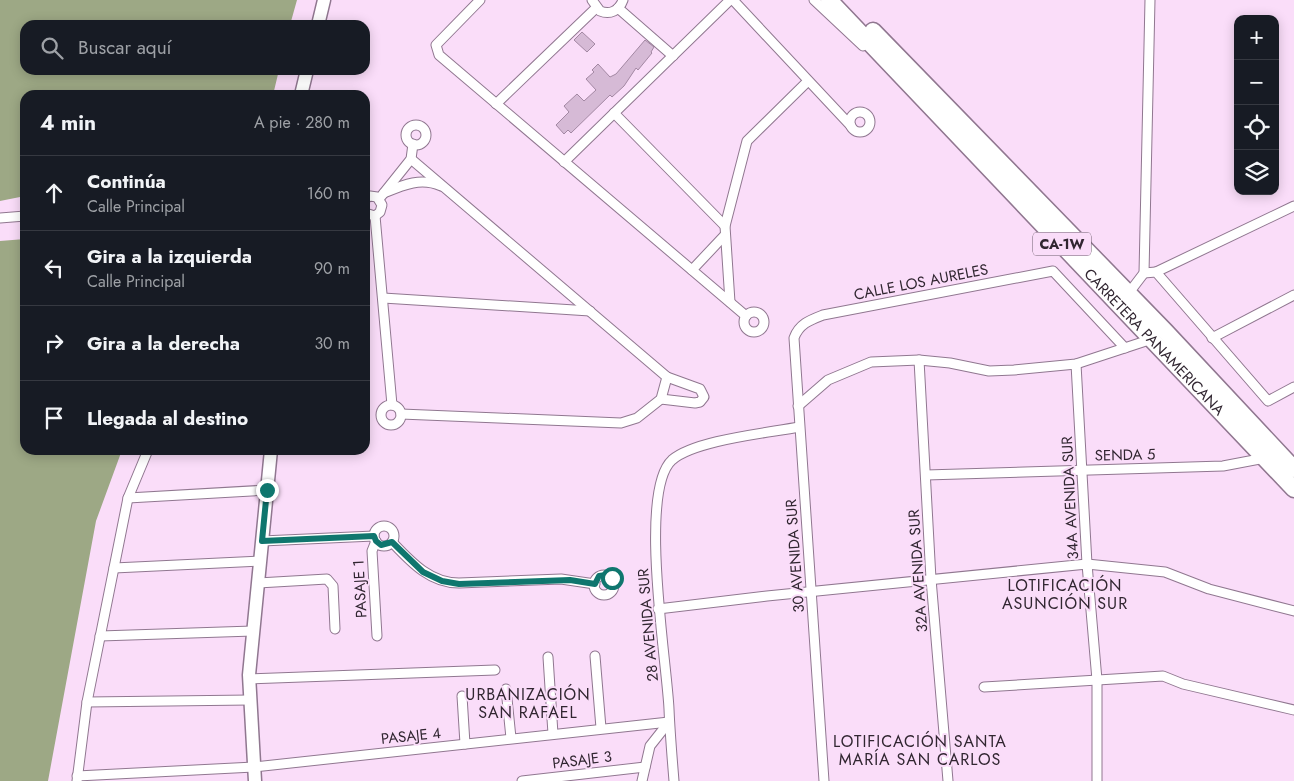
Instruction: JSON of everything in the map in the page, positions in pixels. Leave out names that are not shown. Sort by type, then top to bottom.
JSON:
[{"type":"highway","name":"CARRETERA PANAMERICANA","points":[[829,0],[892,69],[1294,489]]},
{"type":"highway","name":"CARRETERA PANAMERICANA","points":[[844,0],[1294,469]]},
{"type":"street","points":[[319,20],[324,0]]},
{"type":"street","points":[[480,0],[438,41],[435,48],[438,55],[746,316]]},
{"type":"street","points":[[564,162],[731,0],[851,126]]},
{"type":"street","points":[[814,0],[852,37],[892,69]]},
{"type":"street","points":[[1128,294],[1144,272],[1150,0]]},
{"type":"street","points":[[496,104],[594,4],[609,13],[620,4],[672,56]]},
{"type":"street","points":[[302,90],[306,75]]},
{"type":"street","points":[[730,302],[724,231],[747,141],[808,81]]},
{"type":"street","points":[[614,113],[724,231]]},
{"type":"street","points":[[375,216],[382,209],[382,196],[411,159],[413,144]]},
{"type":"street","points":[[411,159],[667,377],[700,389],[704,397],[700,402],[695,403],[661,399]]},
{"type":"street","points":[[370,197],[382,196],[416,182],[434,183],[447,189]]},
{"type":"street","points":[[1144,272],[1156,272],[1294,206]]},
{"type":"street","points":[[370,214],[375,216]]},
{"type":"street","points":[[0,218],[20,216]]},
{"type":"street","points":[[375,216],[392,406]]},
{"type":"street","points":[[692,270],[724,231]]},
{"type":"street","name":"CALLE LOS AURELES","points":[[797,329],[809,320],[823,315],[1053,271],[1125,348]]},
{"type":"street","points":[[1156,272],[1268,401],[1294,386]]},
{"type":"street","points":[[1212,338],[1294,295]]},
{"type":"street","points":[[383,298],[590,311]]},
{"type":"street","name":"30 AVENIDA SUR","points":[[797,329],[794,338],[798,406],[824,781]]},
{"type":"street","points":[[798,406],[823,383],[861,365],[891,360],[919,360],[950,363],[989,371],[1076,364],[1152,339]]},
{"type":"street","name":"32A AVENIDA SUR","points":[[919,360],[931,580],[948,781]]},
{"type":"street","name":"34A AVENIDA SUR","points":[[1076,364],[1087,564],[1097,680],[1098,781]]},
{"type":"street","points":[[401,414],[621,423],[636,418],[661,399],[667,377]]},
{"type":"street","points":[[386,407],[398,408],[401,414],[399,421],[394,425],[385,423],[381,418],[382,412],[386,407]]},
{"type":"street","name":"28 AVENIDA SUR","points":[[674,781],[656,585],[657,511],[660,485],[667,467],[683,453],[700,447],[800,427]]},
{"type":"street","points":[[77,779],[87,702],[128,498],[146,455]]},
{"type":"street","points":[[255,781],[249,679],[270,455]]},
{"type":"street","name":"SENDA 5","points":[[926,475],[1223,466],[1265,458]]},
{"type":"street","points":[[128,498],[267,490]]},
{"type":"street","points":[[262,541],[375,539],[384,546],[392,542],[394,532],[386,526],[377,529],[375,539]]},
{"type":"street","name":"PASAJE 1","points":[[375,539],[372,551],[377,636]]},
{"type":"street","points":[[392,542],[423,572],[442,581],[459,584],[570,580],[595,584]]},
{"type":"street","points":[[114,568],[260,561]]},
{"type":"street","points":[[658,609],[811,591],[1087,564],[1165,572],[1210,589],[1294,611]]},
{"type":"street","points":[[258,583],[327,579],[333,586],[335,629]]},
{"type":"street","points":[[100,636],[253,632]]},
{"type":"street","points":[[595,656],[601,728]]},
{"type":"street","name":"PASAJE 3","points":[[548,657],[553,734]]},
{"type":"street","points":[[249,679],[495,670]]},
{"type":"street","points":[[984,687],[1163,676],[1183,684],[1294,710]]},
{"type":"street","points":[[506,689],[511,738]]},
{"type":"street","points":[[462,696],[465,744]]},
{"type":"street","points":[[87,702],[250,700]]},
{"type":"street","points":[[642,781],[650,746],[669,722]]},
{"type":"street","name":"PASAJE 4","points":[[77,779],[254,767],[669,722]]},
{"type":"street","name":"PASAJE 3","points":[[522,781],[645,767]]},
{"type":"green space","points":[[0,0],[297,0],[291,20],[20,20],[20,75],[278,75],[274,90],[20,90],[20,197],[0,201]]},
{"type":"green space","points":[[20,239],[20,455],[120,455],[96,521],[48,781],[0,781],[0,241]]},
{"type":"building","points":[[582,32],[595,44],[587,52],[574,40]]},
{"type":"building","points":[[645,40],[654,47],[652,53],[638,70],[636,68],[624,86],[612,97],[610,95],[571,133],[568,130],[564,134],[556,125],[569,112],[564,106],[577,94],[584,101],[596,90],[586,79],[594,72],[592,70],[598,64],[610,77],[616,74]]},
{"type":"district","name":"LOTIFICACIÓN ASUNCIÓN SUR","points":[[1065,594]]},
{"type":"district","name":"URBANIZACIÓN SAN RAFAEL","points":[[528,703]]},
{"type":"district","name":"LOTIFICACIÓN SANTA MARÍA SAN CARLOS","points":[[920,750]]},
{"type":"route","points":[[267,490],[262,541],[374,536],[378,544],[384,546],[392,542],[423,572],[442,581],[454,583],[561,579],[595,584],[596,578],[599,576],[606,575],[612,578]]}]
